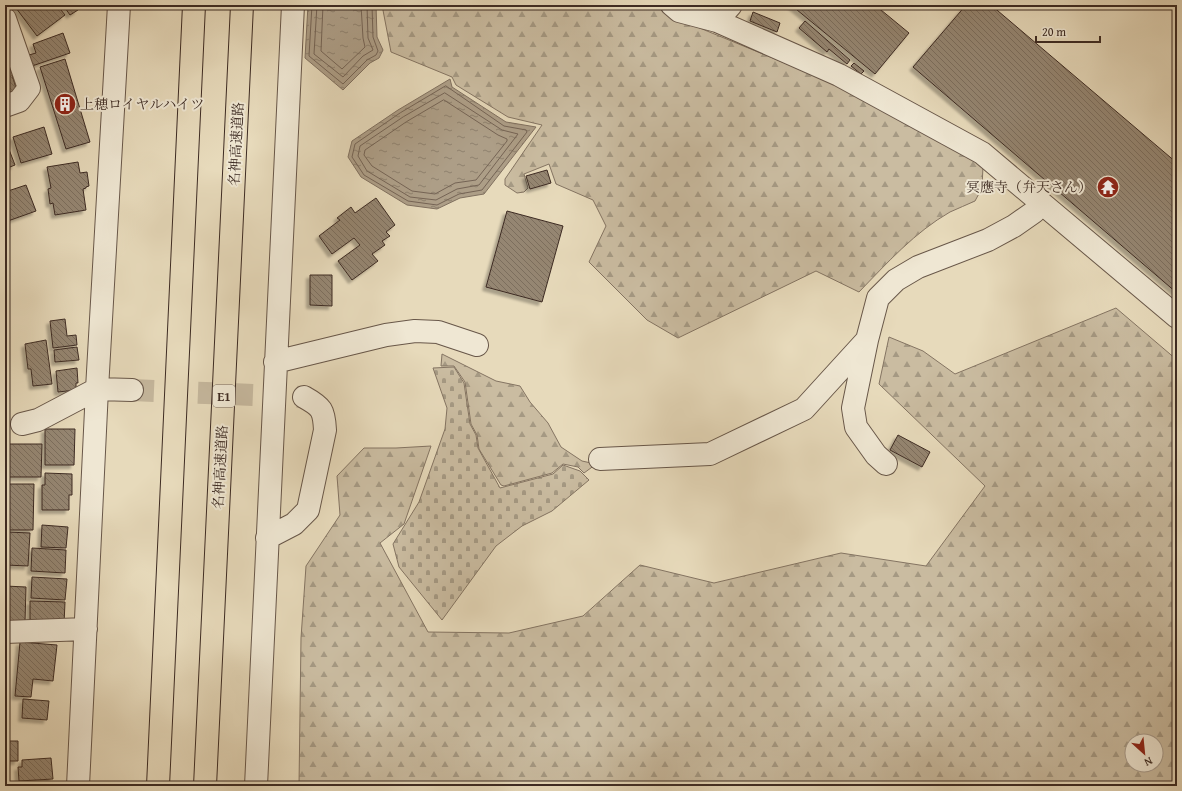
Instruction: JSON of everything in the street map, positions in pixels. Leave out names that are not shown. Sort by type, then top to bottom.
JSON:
[{"type":"highway","points":[[158,786],[194,5]]},
{"type":"highway","name":"名神高速道路","points":[[206,786],[242,5]]},
{"type":"street","points":[[78,786],[97,389],[119,5]]},
{"type":"street","points":[[256,786],[293,5]]},
{"type":"street","points":[[672,5],[679,10],[717,21],[839,75],[982,153],[1177,317]]},
{"type":"street","points":[[717,21],[731,5]]},
{"type":"street","points":[[5,19],[28,88],[19,101],[5,106]]},
{"type":"street","points":[[886,464],[876,455],[856,427],[853,408],[867,340],[878,298],[896,280],[918,267],[988,240],[1014,226],[1034,212],[1041,203]]},
{"type":"street","points":[[275,362],[386,335],[415,331],[438,332],[477,345]]},
{"type":"street","points":[[600,459],[710,454],[804,409],[867,340]]},
{"type":"street","points":[[22,424],[38,420],[97,389],[132,390]]},
{"type":"street","points":[[267,538],[294,524],[308,510],[325,430],[324,417],[318,405],[304,397]]},
{"type":"street","points":[[5,632],[86,629]]},
{"type":"green space","points":[[382,5],[655,5],[673,17],[831,82],[983,166],[982,188],[975,201],[950,212],[913,238],[859,292],[816,271],[678,338],[647,320],[589,262],[606,226],[593,200],[556,184],[549,164],[524,174],[528,188],[524,192],[517,193],[505,185],[505,179],[542,125],[508,117],[456,85],[452,77],[391,52]]},
{"type":"green space","points":[[1116,308],[1177,360],[1177,786],[299,786],[301,638],[306,566],[340,515],[337,476],[364,448],[431,446],[404,524],[380,543],[428,632],[509,633],[583,616],[640,565],[714,583],[841,553],[926,566],[985,486],[879,384],[889,337],[923,351],[955,374]]},
{"type":"green space","points":[[442,354],[496,381],[520,386],[530,402],[548,423],[561,447],[582,461],[591,463],[599,462],[584,473],[578,467],[563,464],[552,473],[504,486],[501,485],[479,449],[477,435],[471,424],[465,382],[454,366],[441,366]]},
{"type":"green space","points":[[454,367],[464,383],[470,424],[476,435],[478,448],[500,488],[553,474],[563,465],[580,471],[589,480],[552,511],[522,526],[496,546],[442,620],[399,567],[393,544],[419,502],[445,429],[447,408],[433,368]]},
{"type":"water","points":[[308,5],[376,5],[377,37],[383,50],[379,58],[370,63],[343,90],[305,58]]},
{"type":"water","points":[[450,79],[452,87],[506,122],[536,127],[484,194],[460,198],[437,209],[407,205],[361,177],[348,157],[352,141],[398,110]]},
{"type":"building","points":[[20,5],[29,5],[32,9],[37,5],[57,5],[65,15],[37,36],[16,8]]},
{"type":"building","points":[[63,5],[74,5],[78,10],[70,15]]},
{"type":"building","points":[[791,5],[875,5],[909,33],[875,74]]},
{"type":"building","name":"冥應寺（弁天さん）","points":[[966,5],[991,5],[1177,163],[1177,293],[913,67]]},
{"type":"building","points":[[753,12],[780,23],[777,32],[750,21]]},
{"type":"building","points":[[805,21],[850,60],[847,64],[829,49],[827,52],[799,28]]},
{"type":"building","points":[[63,33],[70,53],[32,66],[29,55],[36,53],[33,44]]},
{"type":"building","points":[[9,59],[14,74],[12,75],[17,91],[5,96],[5,61]]},
{"type":"building","name":"上穂ロイヤルハイツ","points":[[65,59],[90,142],[66,149],[40,67]]},
{"type":"building","points":[[854,63],[864,71],[861,74],[851,66]]},
{"type":"building","points":[[44,127],[52,154],[21,163],[13,137]]},
{"type":"building","points":[[5,139],[15,165],[5,169]]},
{"type":"building","points":[[78,162],[80,173],[87,172],[89,186],[83,189],[86,210],[55,215],[53,203],[50,204],[48,189],[51,188],[47,167]]},
{"type":"building","points":[[547,170],[551,183],[530,189],[526,176]]},
{"type":"building","points":[[26,185],[36,211],[5,222],[5,192]]},
{"type":"building","points":[[376,198],[395,225],[386,232],[390,236],[382,241],[385,245],[372,254],[378,261],[352,280],[338,261],[360,245],[354,238],[332,254],[319,236],[340,220],[337,218],[351,207],[355,213]]},
{"type":"building","points":[[507,211],[563,226],[542,302],[486,287]]},
{"type":"building","points":[[310,275],[332,275],[332,306],[310,305]]},
{"type":"building","points":[[65,319],[67,336],[76,335],[77,345],[53,348],[50,321]]},
{"type":"building","points":[[46,340],[52,384],[33,386],[31,369],[28,369],[25,344]]},
{"type":"building","points":[[77,347],[79,360],[55,362],[54,350]]},
{"type":"building","points":[[77,368],[78,383],[76,383],[76,390],[58,392],[56,371]]},
{"type":"building","points":[[45,429],[75,429],[74,465],[45,465]]},
{"type":"building","points":[[898,435],[930,452],[922,467],[890,450]]},
{"type":"building","points":[[9,444],[42,444],[41,477],[8,477]]},
{"type":"building","points":[[45,473],[72,474],[72,495],[69,495],[69,510],[42,510],[42,485],[45,485]]},
{"type":"building","points":[[9,484],[34,484],[33,530],[8,530]]},
{"type":"building","points":[[42,525],[68,527],[66,548],[41,547]]},
{"type":"building","points":[[7,532],[30,533],[28,566],[6,565]]},
{"type":"building","points":[[32,548],[66,550],[65,573],[31,571]]},
{"type":"building","points":[[32,577],[67,579],[65,600],[31,598]]},
{"type":"building","points":[[5,586],[26,587],[25,622],[7,622],[7,615],[5,615]]},
{"type":"building","points":[[30,601],[65,602],[64,624],[30,623]]},
{"type":"building","points":[[20,642],[57,645],[53,681],[33,679],[31,697],[15,696]]},
{"type":"building","points":[[23,699],[49,701],[47,720],[22,718]]},
{"type":"building","points":[[5,741],[18,741],[18,761],[5,761]]},
{"type":"building","points":[[51,758],[53,779],[19,781],[18,767],[22,767],[22,760]]},
{"type":"tunnel","points":[[132,390],[304,397]]},
{"type":"place","name":"上穂ロイヤルハイツ","points":[[65,104]]},
{"type":"place","name":"冥應寺（弁天さん）","points":[[1108,187]]}]
